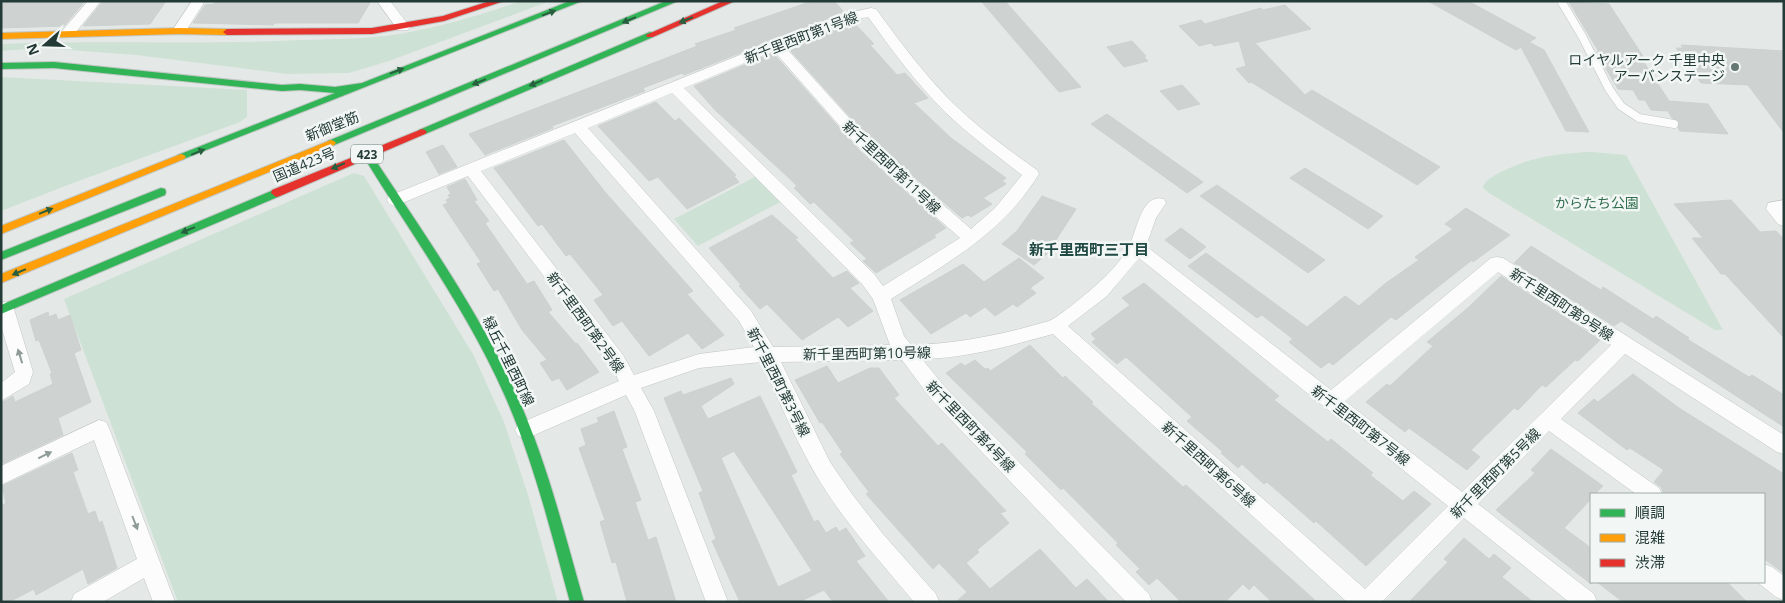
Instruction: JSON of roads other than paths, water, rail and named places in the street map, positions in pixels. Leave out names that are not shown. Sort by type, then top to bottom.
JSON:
[{"type":"main road","points":[[1,36],[179,31],[372,31],[456,15],[500,1]]},
{"type":"main road","points":[[1,230],[246,133],[366,83],[578,1]]},
{"type":"main road","name":"新御堂筋","points":[[1,279],[674,1]]},
{"type":"main road","name":"国道423号","points":[[3,309],[730,1]]},
{"type":"main road","points":[[1,66],[54,65],[285,97]]},
{"type":"main road","points":[[259,126],[281,110],[285,97],[300,87],[335,90],[366,83]]},
{"type":"main road","name":"緑丘千里西町線","points":[[368,154],[394,200],[476,325],[511,396],[537,462],[577,602]]},
{"type":"main road","points":[[1,256],[171,188]]},
{"type":"main road","points":[[1,244],[106,208],[137,202]]},
{"type":"main road","points":[[61,267],[116,240],[144,219]]},
{"type":"street","points":[[67,34],[95,1]]},
{"type":"street","points":[[179,31],[199,1]]},
{"type":"street","points":[[383,1],[403,26]]},
{"type":"street","name":"新千里西町第1号線","points":[[394,200],[844,18],[870,12],[908,62],[939,98],[980,135],[1031,174],[1009,205],[989,226],[972,239],[881,296]]},
{"type":"street","name":"新千里西町第11号線","points":[[777,46],[852,132],[972,239]]},
{"type":"street","name":"新千里西町第4号線","points":[[674,87],[868,280],[881,296],[896,339],[938,393],[1141,602]]},
{"type":"street","name":"新千里西町第3号線","points":[[578,126],[745,316],[768,354],[823,468],[876,541],[928,602]]},
{"type":"street","name":"新千里西町第2号線","points":[[472,170],[617,360],[644,411],[717,602]]},
{"type":"street","name":"新千里西町第10号線","points":[[525,430],[650,376],[699,361],[743,355],[805,355],[948,350],[976,346],[1056,326],[1101,291],[1124,266],[1137,248],[1148,216],[1158,203]]},
{"type":"street","points":[[1784,206],[1774,207],[1774,209],[1784,220]]},
{"type":"street","name":"新千里西町第7号線","points":[[1137,248],[1586,602]]},
{"type":"street","name":"新千里西町第9号線","points":[[1331,401],[1497,263],[1784,446]]},
{"type":"street","points":[[1,393],[17,384],[22,379],[24,372],[3,309]]},
{"type":"street","name":"新千里西町第6号線","points":[[1056,326],[1363,602]]},
{"type":"street","name":"新千里西町第5号線","points":[[1367,602],[1623,344]]},
{"type":"street","points":[[1548,420],[1651,493]]},
{"type":"street","points":[[1,476],[99,428],[164,602]]},
{"type":"street","points":[[82,602],[150,563]]},
{"type":"street","points":[[1765,575],[1784,590]]},
{"type":"lane","points":[[1561,1],[1586,42],[1606,84],[1623,108],[1642,119],[1674,124]]},
{"type":"place","name":"ロイヤルアーク 千里中央 アーバンステージ","points":[[1735,67]]},
{"type":"district","name":"新千里西町三丁目","points":[[1089,249]]},
{"type":"park label","name":"からたち公園","points":[[1597,202]]}]
